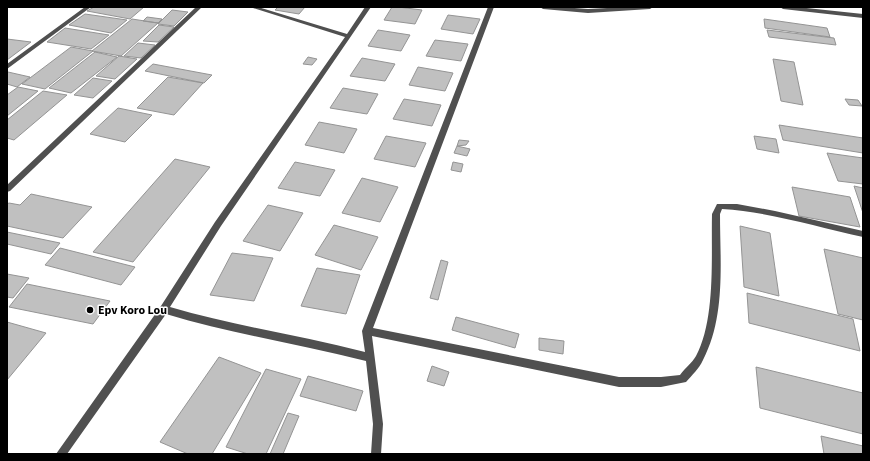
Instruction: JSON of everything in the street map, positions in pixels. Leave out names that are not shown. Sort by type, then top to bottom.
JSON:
[{"type":"street","points":[[7,67],[88,7]]},
{"type":"street","points":[[7,189],[199,7]]},
{"type":"street","points":[[253,7],[348,36]]},
{"type":"street","points":[[61,454],[164,309],[218,224],[368,7]]},
{"type":"street","points":[[376,454],[378,424],[367,331],[491,7]]},
{"type":"street","points":[[543,7],[588,11],[650,7]]},
{"type":"street","points":[[783,7],[863,16]]},
{"type":"street","points":[[367,331],[619,382],[661,382],[683,379],[700,358],[710,329],[714,286],[716,214],[720,206],[775,214],[863,234]]},
{"type":"street","points":[[164,309],[203,321],[336,349],[370,358]]},
{"type":"building","points":[[94,7],[144,7],[130,19],[87,11]]},
{"type":"building","points":[[278,7],[305,7],[299,14],[275,10]]},
{"type":"building","points":[[392,7],[422,10],[415,24],[384,20]]},
{"type":"building","points":[[172,10],[188,12],[174,26],[158,24]]},
{"type":"building","points":[[85,14],[127,20],[111,33],[69,25]]},
{"type":"building","points":[[448,15],[480,19],[473,34],[441,29]]},
{"type":"building","points":[[147,17],[162,19],[158,23],[143,21]]},
{"type":"building","points":[[132,19],[158,23],[121,56],[92,51]]},
{"type":"building","points":[[764,19],[827,28],[830,37],[765,28]]},
{"type":"building","points":[[159,25],[174,27],[158,42],[143,41]]},
{"type":"building","points":[[65,28],[109,35],[91,49],[47,42]]},
{"type":"building","points":[[378,30],[410,35],[401,51],[368,46]]},
{"type":"building","points":[[767,30],[834,38],[836,45],[769,37]]},
{"type":"building","points":[[7,39],[31,42],[7,60]]},
{"type":"building","points":[[435,40],[468,44],[461,61],[426,56]]},
{"type":"building","points":[[138,43],[155,45],[141,58],[124,56]]},
{"type":"building","points":[[71,47],[93,51],[45,89],[22,84]]},
{"type":"building","points":[[95,52],[117,57],[71,93],[49,88]]},
{"type":"building","points":[[119,56],[137,59],[115,79],[96,76]]},
{"type":"building","points":[[308,57],[317,59],[312,65],[303,64]]},
{"type":"building","points":[[362,58],[395,64],[385,81],[350,76]]},
{"type":"building","points":[[773,59],[794,62],[803,105],[781,101]]},
{"type":"building","points":[[153,64],[212,75],[204,83],[145,71]]},
{"type":"building","points":[[418,67],[453,73],[445,91],[409,85]]},
{"type":"building","points":[[8,72],[30,77],[17,87],[7,84]]},
{"type":"building","points":[[168,77],[203,83],[174,115],[137,108]]},
{"type":"building","points":[[93,78],[112,81],[93,98],[74,95]]},
{"type":"building","points":[[18,87],[38,91],[7,116],[7,95]]},
{"type":"building","points":[[343,88],[378,94],[367,114],[330,108]]},
{"type":"building","points":[[43,91],[67,95],[14,140],[7,138],[7,120]]},
{"type":"building","points":[[404,99],[441,105],[432,126],[393,119]]},
{"type":"building","points":[[845,99],[858,100],[862,106],[849,105]]},
{"type":"building","points":[[118,108],[152,115],[125,142],[90,134]]},
{"type":"building","points":[[319,122],[357,129],[344,153],[305,145]]},
{"type":"building","points":[[779,125],[863,138],[863,153],[783,140]]},
{"type":"building","points":[[386,136],[426,143],[415,167],[374,159]]},
{"type":"building","points":[[754,136],[776,139],[779,153],[757,149]]},
{"type":"building","points":[[459,140],[469,141],[466,145],[457,146]]},
{"type":"building","points":[[457,146],[470,149],[467,156],[454,153]]},
{"type":"building","points":[[827,153],[863,158],[863,184],[838,181]]},
{"type":"building","points":[[175,159],[210,167],[133,262],[93,252]]},
{"type":"building","points":[[295,162],[335,170],[320,196],[278,188]]},
{"type":"building","points":[[453,162],[463,164],[461,172],[451,170]]},
{"type":"building","points":[[362,178],[398,187],[380,222],[342,213]]},
{"type":"building","points":[[854,186],[863,188],[863,213]]},
{"type":"building","points":[[792,187],[850,197],[860,227],[799,216]]},
{"type":"building","points":[[31,194],[92,207],[63,238],[7,226],[7,204],[20,205]]},
{"type":"building","points":[[268,205],[303,213],[280,251],[243,241]]},
{"type":"building","points":[[334,225],[378,237],[361,270],[315,255]]},
{"type":"building","points":[[740,226],[770,233],[779,296],[744,287]]},
{"type":"building","points":[[7,232],[60,243],[51,254],[7,244]]},
{"type":"building","points":[[60,248],[135,267],[121,285],[45,265]]},
{"type":"building","points":[[824,249],[863,258],[863,320],[838,314]]},
{"type":"building","points":[[232,253],[273,258],[254,301],[210,295]]},
{"type":"building","points":[[441,260],[448,262],[438,300],[430,298]]},
{"type":"building","points":[[317,268],[360,275],[346,314],[301,306]]},
{"type":"building","points":[[7,274],[29,278],[13,298],[7,297]]},
{"type":"building","points":[[27,284],[110,301],[93,324],[9,307]]},
{"type":"building","points":[[747,293],[853,319],[860,351],[749,323]]},
{"type":"building","points":[[456,317],[519,334],[515,348],[452,330]]},
{"type":"building","points":[[7,322],[46,333],[7,380]]},
{"type":"building","points":[[539,338],[564,341],[563,354],[539,350]]},
{"type":"building","points":[[219,357],[261,373],[212,454],[188,454],[160,442]]},
{"type":"building","points":[[432,366],[449,372],[444,386],[427,381]]},
{"type":"building","points":[[756,367],[863,393],[863,434],[760,408]]},
{"type":"building","points":[[266,369],[301,379],[266,454],[248,454],[226,447]]},
{"type":"building","points":[[308,376],[363,391],[356,411],[300,396]]},
{"type":"building","points":[[288,413],[299,416],[283,454],[270,454]]},
{"type":"building","points":[[821,436],[863,446],[863,454],[824,454]]},
{"type":"place","name":"Epv Koro Lou","points":[[90,310]]}]
